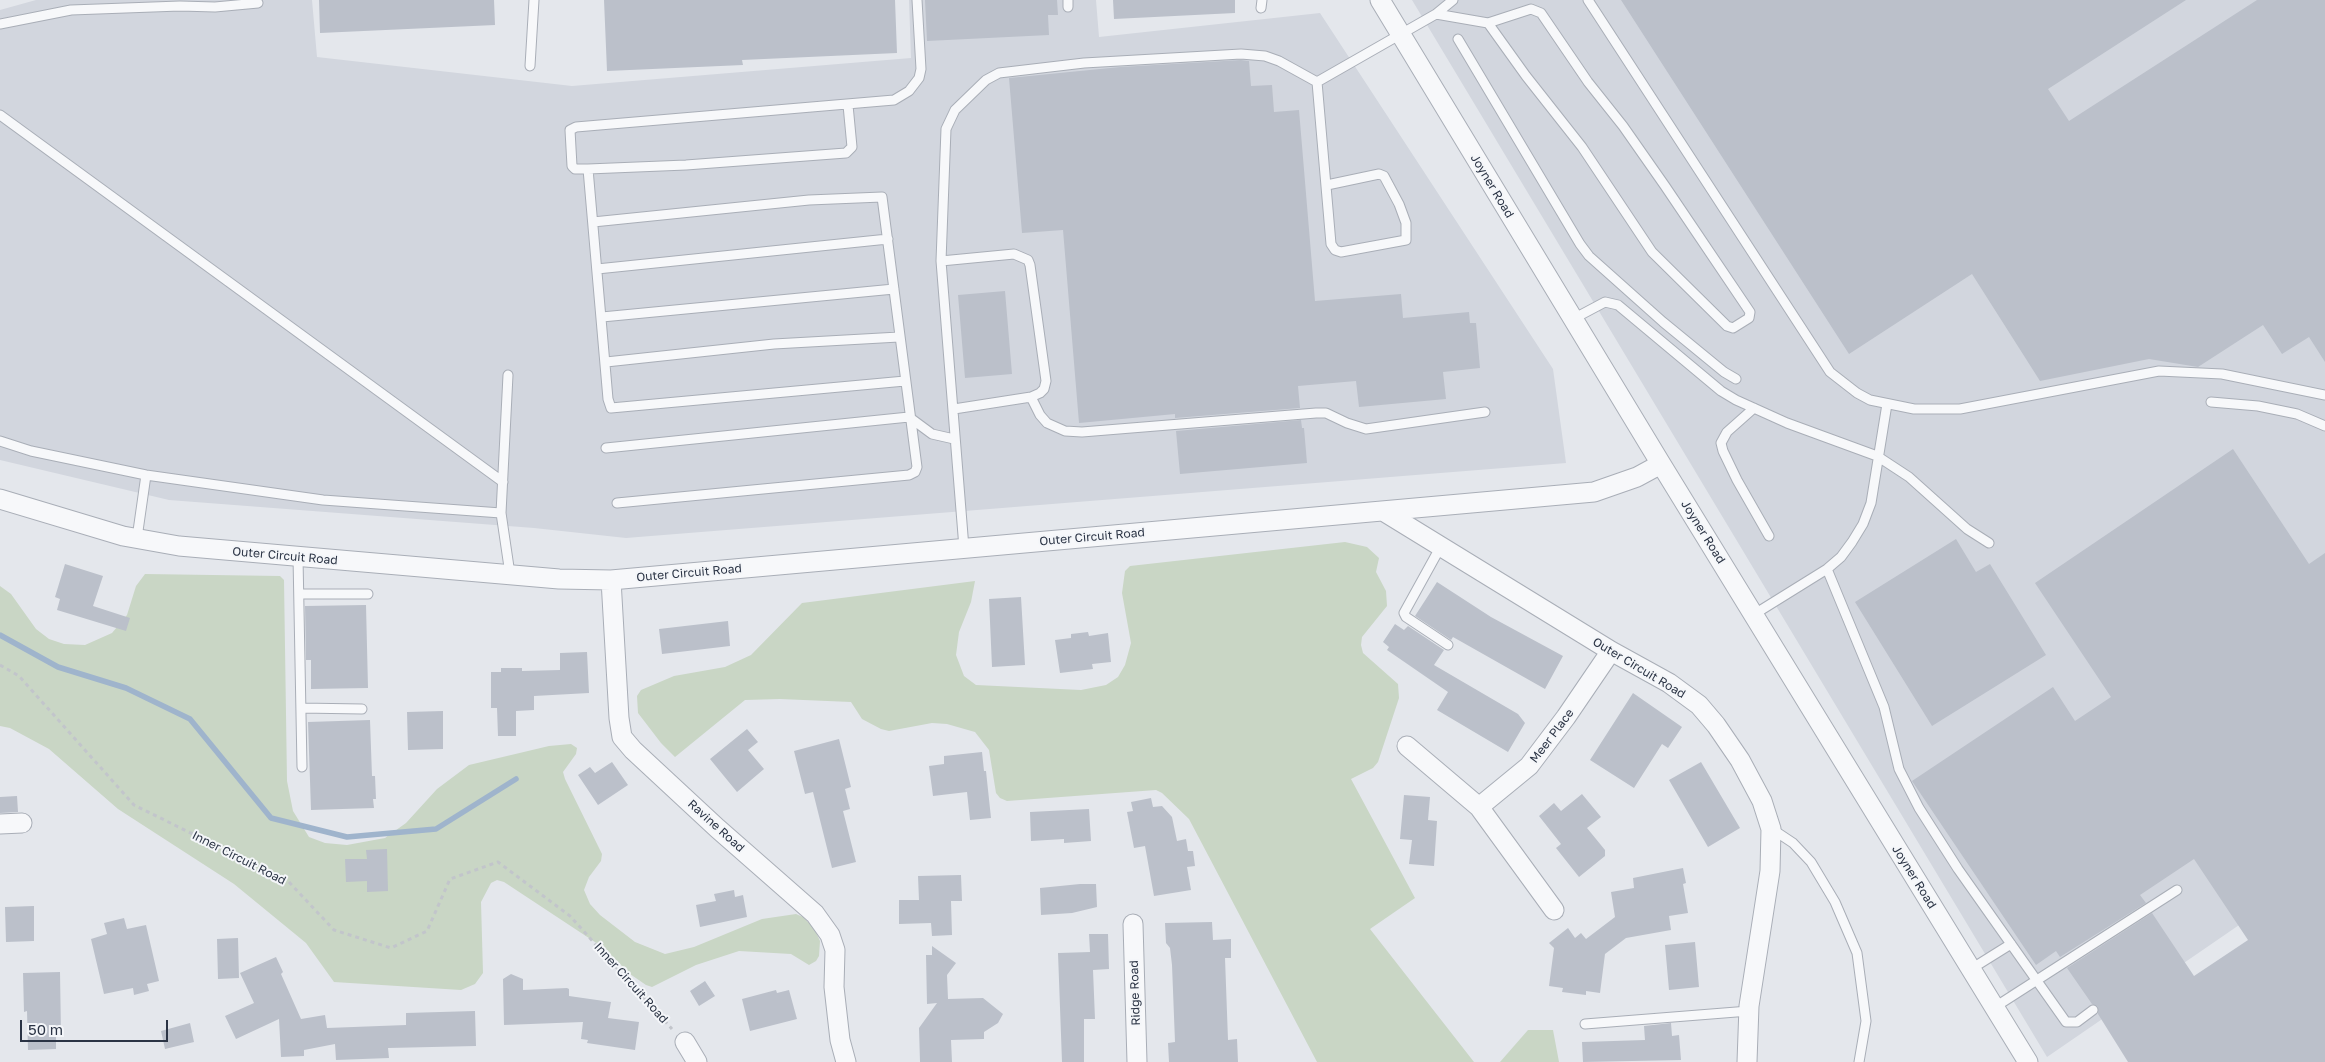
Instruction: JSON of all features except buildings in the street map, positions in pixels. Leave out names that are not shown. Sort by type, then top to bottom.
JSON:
[{"type":"street","name":"Joyner Road","points":[[1380,0],[1661,464],[2028,1062]]},
{"type":"street","name":"Outer Circuit Road","points":[[0,499],[85,525],[179,546],[559,579],[611,580],[1594,492],[1638,477],[1661,464]]},
{"type":"street","name":"Outer Circuit Road","points":[[1383,511],[1611,651],[1669,683],[1699,705],[1716,725],[1740,760],[1762,801],[1771,828],[1770,871],[1749,1011],[1748,1062]]},
{"type":"street","name":"Ravine Road","points":[[611,580],[618,718],[622,737],[633,750],[717,828],[815,914],[830,935],[835,950],[834,987],[840,1040],[846,1062]]},
{"type":"street","name":"Meer Place","points":[[1479,807],[1529,766],[1566,718],[1611,651]]},
{"type":"street","points":[[1407,746],[1479,807],[1554,910]]},
{"type":"street","points":[[0,824],[22,823]]},
{"type":"street","name":"Ridge Road","points":[[1133,924],[1137,1062]]},
{"type":"street","points":[[685,1042],[696,1062]]},
{"type":"lane","points":[[530,66],[534,0]]},
{"type":"lane","points":[[848,105],[852,147],[846,153],[686,165],[588,169],[572,167],[570,130],[572,128],[894,100],[915,85],[921,69],[917,0]]},
{"type":"lane","points":[[1317,82],[1436,14],[1453,0]]},
{"type":"lane","points":[[1588,0],[1830,372],[1857,393],[1870,400],[1914,408],[1960,409],[2158,371],[2222,374],[2325,395]]},
{"type":"lane","points":[[0,24],[71,10],[180,6],[215,7],[258,3]]},
{"type":"lane","points":[[1436,14],[1488,23],[1531,8],[1541,13],[1588,82],[1623,126],[1665,186],[1750,312],[1749,318],[1733,328],[1727,326],[1652,252],[1582,147],[1526,76],[1488,23]]},
{"type":"lane","points":[[1458,39],[1580,244],[1589,256],[1663,322],[1724,372],[1736,379]]},
{"type":"lane","points":[[964,548],[941,261],[946,129],[955,110],[986,80],[999,73],[1084,63],[1241,54],[1265,56],[1279,61],[1317,82]]},
{"type":"lane","points":[[1317,82],[1331,244],[1335,250],[1341,252],[1406,240],[1406,223],[1399,204],[1384,176],[1379,174],[1327,185]]},
{"type":"lane","points":[[0,115],[503,482]]},
{"type":"lane","points":[[588,169],[609,405],[614,410],[905,381]]},
{"type":"lane","points":[[593,222],[809,200],[880,196],[884,199],[899,336],[917,467],[915,472],[909,475],[617,503]]},
{"type":"lane","points":[[598,269],[888,239]]},
{"type":"lane","points":[[941,261],[1014,254],[1028,260],[1046,381],[1044,389],[1040,394],[1031,397],[954,409]]},
{"type":"lane","points":[[602,317],[894,289]]},
{"type":"lane","points":[[1573,319],[1605,302],[1618,305],[1721,391],[1736,400],[1787,422],[1877,456],[1909,477],[1967,529],[1989,544]]},
{"type":"lane","points":[[606,362],[774,344],[899,336]]},
{"type":"lane","points":[[508,375],[501,513],[510,574]]},
{"type":"lane","points":[[1031,397],[1040,415],[1047,423],[1065,431],[1082,432],[1316,412],[1326,412],[1347,423],[1366,429],[1485,412]]},
{"type":"lane","points":[[2211,402],[2258,406],[2296,414],[2325,426]]},
{"type":"lane","points":[[1753,614],[1827,570],[1846,550],[1863,524],[1871,503],[1877,456],[1887,404]]},
{"type":"lane","points":[[1754,408],[1727,432],[1721,443],[1737,480],[1769,536]]},
{"type":"lane","points":[[606,448],[909,417],[932,434],[954,439]]},
{"type":"lane","points":[[0,441],[31,451],[146,475],[323,500],[501,513]]},
{"type":"lane","points":[[137,538],[146,475]]},
{"type":"lane","points":[[1441,546],[1404,614],[1448,645]]},
{"type":"lane","points":[[298,557],[302,767]]},
{"type":"lane","points":[[1827,570],[1884,707],[1900,769],[1919,808],[1958,868],[2066,1022],[2076,1022],[2093,1010]]},
{"type":"lane","points":[[299,594],[368,594]]},
{"type":"lane","points":[[301,708],[362,709]]},
{"type":"lane","points":[[1771,828],[1793,843],[1811,862],[1835,902],[1857,953],[1866,1021],[1859,1062]]},
{"type":"lane","points":[[1995,1007],[2177,890]]},
{"type":"lane","points":[[1971,969],[2011,944]]},
{"type":"lane","points":[[1585,1024],[1749,1011]]},
{"type":"path","name":"Inner Circuit Road","points":[[0,666],[19,676],[134,805],[288,881],[334,930],[391,948],[427,930],[450,879],[498,862],[570,916],[685,1042]]},
{"type":"shaded area","points":[[36,0],[312,0],[317,57],[572,86],[911,58],[909,0],[1096,0],[1099,37],[1320,13],[1553,369],[1566,463],[626,538],[534,528],[169,500],[0,460],[0,10]]},
{"type":"shaded area","points":[[1412,0],[2325,0],[2325,866],[2047,1057]]},
{"type":"green space","points":[[1345,542],[1367,547],[1379,558],[1376,572],[1386,591],[1387,606],[1362,637],[1361,645],[1363,653],[1398,684],[1399,698],[1378,762],[1373,768],[1351,779],[1415,898],[1370,929],[1474,1062],[1317,1062],[1189,819],[1162,793],[1156,790],[1007,801],[1000,798],[996,793],[989,750],[975,732],[947,724],[932,723],[889,731],[862,719],[851,702],[780,699],[745,700],[675,757],[661,743],[638,713],[637,696],[641,690],[674,676],[725,667],[751,655],[802,603],[975,581],[971,602],[959,632],[956,655],[964,676],[976,685],[1081,690],[1106,685],[1118,677],[1125,665],[1131,643],[1122,593],[1125,571],[1130,566]]},
{"type":"green space","points":[[145,574],[280,576],[284,580],[287,781],[293,811],[309,837],[325,843],[347,845],[385,838],[406,823],[437,789],[469,765],[549,746],[571,744],[577,748],[576,754],[563,772],[602,854],[601,861],[589,877],[584,890],[590,904],[600,915],[635,942],[665,954],[694,947],[762,919],[796,914],[803,917],[814,928],[820,941],[819,956],[816,961],[809,965],[791,954],[739,951],[696,965],[652,987],[630,974],[604,948],[504,882],[497,880],[491,883],[481,902],[483,973],[475,984],[461,990],[334,982],[306,943],[234,884],[118,809],[49,749],[10,728],[0,726],[0,586],[11,594],[36,629],[49,639],[64,644],[85,645],[112,633],[127,615],[136,586]]},
{"type":"green space","points":[[1528,1030],[1553,1030],[1559,1062],[1500,1062]]},
{"type":"waterway","points":[[0,635],[58,667],[126,688],[190,719],[271,818],[347,837],[436,829],[516,779]]}]
